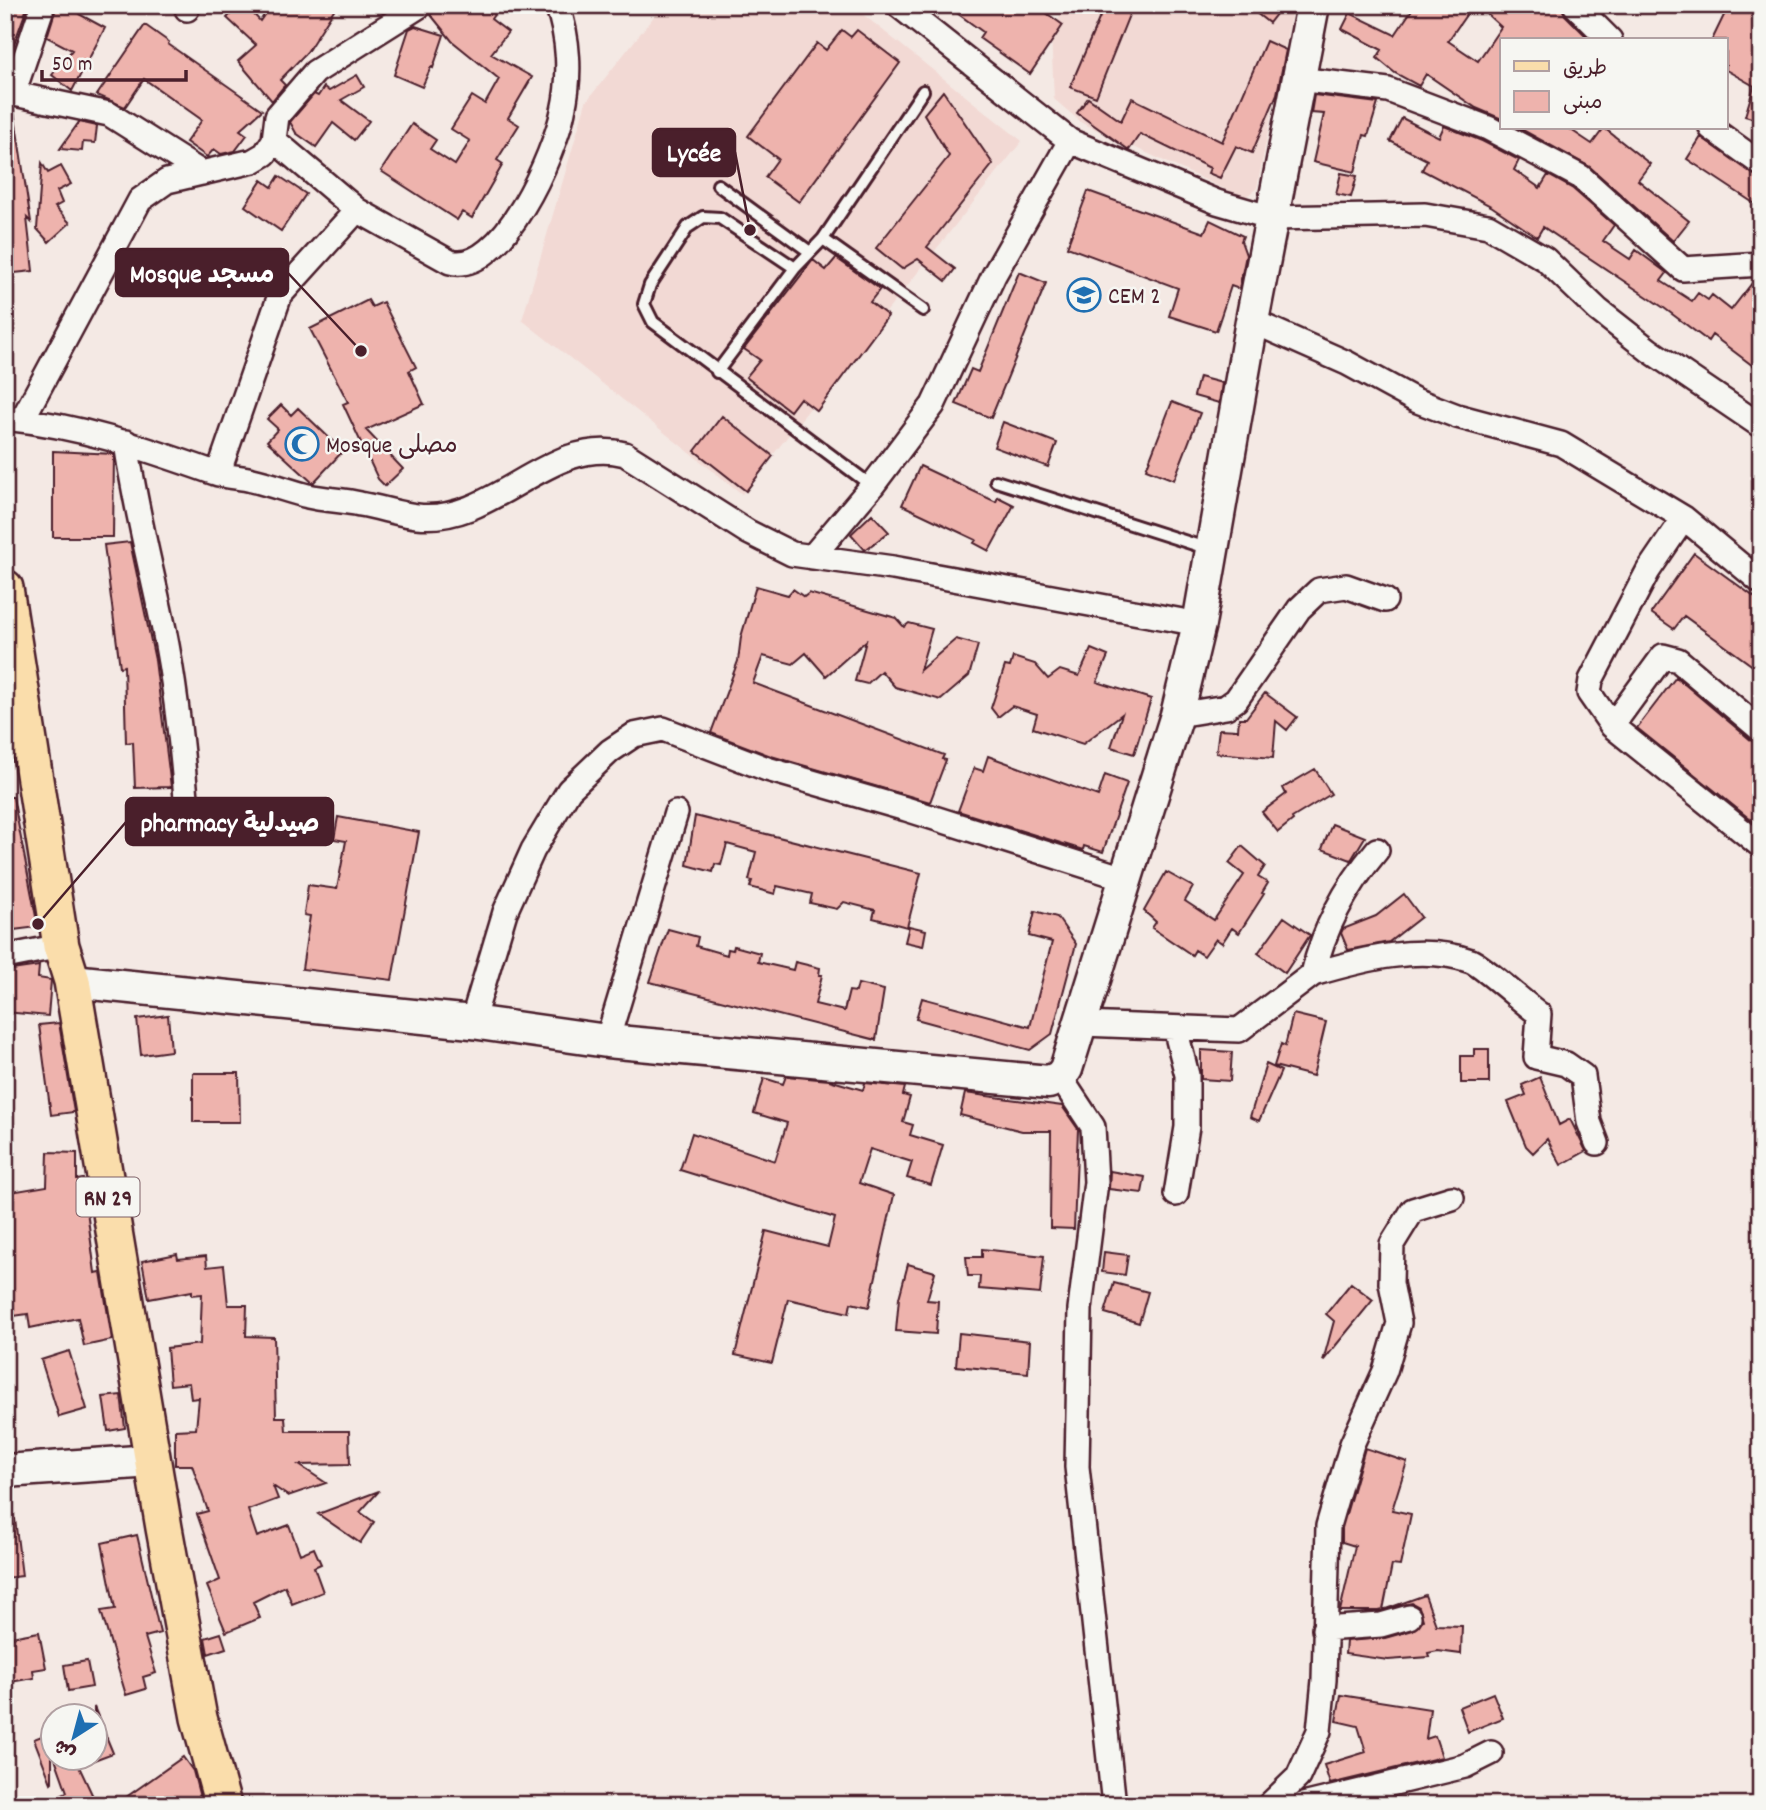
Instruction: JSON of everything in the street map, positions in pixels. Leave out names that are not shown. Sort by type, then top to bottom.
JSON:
[{"type":"main road","name":"RN 29","points":[[5,588],[61,946],[72,981],[152,1461],[199,1718],[223,1805]]},
{"type":"street","points":[[43,5],[9,93],[109,114],[202,173]]},
{"type":"street","points":[[421,5],[315,72],[277,116],[274,140],[265,154],[253,161],[167,181],[140,200],[13,419],[82,430],[126,442],[218,474],[250,479],[310,497],[358,503],[419,517],[474,508],[561,461],[586,452],[607,450],[625,454],[775,548],[812,557],[893,568],[1199,624]]},
{"type":"street","points":[[274,140],[357,210],[450,262],[462,265],[488,250],[536,187],[555,144],[564,108],[567,64],[566,29],[557,5]]},
{"type":"street","points":[[1575,5],[1608,38]]},
{"type":"street","points":[[72,981],[472,1022],[607,1041],[1049,1082],[1060,1077],[1066,1069],[1082,1024],[1127,879],[1177,715],[1199,624],[1310,6]]},
{"type":"street","points":[[912,10],[1070,141],[1217,202],[1272,218],[1425,215],[1488,226],[1545,259],[1598,310],[1649,351],[1761,426]]},
{"type":"street","points":[[1298,79],[1388,90],[1488,128],[1581,177],[1683,269],[1761,264]]},
{"type":"street","points":[[1714,130],[1761,164]]},
{"type":"street","points":[[812,557],[872,486],[933,405],[994,275],[1070,141]]},
{"type":"street","points":[[218,474],[279,295],[357,210]]},
{"type":"street","points":[[1252,321],[1347,363],[1415,400],[1457,416],[1561,444],[1684,518],[1761,582]]},
{"type":"street","points":[[126,442],[133,496],[161,614],[176,706],[186,798]]},
{"type":"street","points":[[1684,518],[1648,571],[1591,680],[1588,693],[1612,726],[1761,846]]},
{"type":"street","points":[[1177,715],[1226,708],[1236,700],[1299,609],[1319,590],[1346,586],[1385,600]]},
{"type":"street","points":[[1612,726],[1663,656],[1678,660],[1761,730]]},
{"type":"street","points":[[472,1022],[505,912],[533,850],[569,790],[610,751],[634,735],[663,729],[767,769],[906,809],[1127,879]]},
{"type":"street","points":[[607,1041],[677,813]]},
{"type":"street","points":[[1313,974],[1320,944],[1352,879],[1377,850]]},
{"type":"street","points":[[5,957],[61,946]]},
{"type":"street","points":[[1082,1024],[1239,1030],[1313,974],[1377,955],[1445,956],[1474,962],[1539,1014],[1536,1057],[1566,1064],[1583,1076],[1589,1122],[1597,1143]]},
{"type":"street","points":[[1175,1028],[1187,1075],[1187,1127],[1176,1194]]},
{"type":"street","points":[[1060,1077],[1094,1127],[1096,1182],[1080,1309],[1077,1467],[1114,1805]]},
{"type":"street","points":[[1269,1805],[1298,1777],[1319,1731],[1324,1680],[1328,1526],[1352,1444],[1385,1371],[1399,1323],[1391,1283],[1392,1244],[1413,1210],[1452,1198]]},
{"type":"street","points":[[5,1471],[152,1461]]},
{"type":"street","points":[[1324,1629],[1381,1625],[1409,1617]]},
{"type":"street","points":[[1303,1805],[1465,1766],[1491,1754]]},
{"type":"lane","points":[[717,372],[795,268],[823,239],[923,91]]},
{"type":"lane","points":[[719,185],[810,252]]},
{"type":"lane","points":[[795,268],[720,218],[703,217],[688,227],[650,285],[644,304],[653,322],[872,486]]},
{"type":"lane","points":[[823,239],[923,310]]},
{"type":"lane","points":[[996,481],[1212,550]]},
{"type":"shaded area","points":[[663,5],[851,5],[1022,141],[742,494],[522,320],[586,102]]},
{"type":"shaded area","points":[[1066,5],[1284,5],[1292,10],[1257,188],[1244,198],[1082,123],[1054,99],[1051,33]]},
{"type":"building","points":[[5,5],[28,5],[7,63],[5,63]]},
{"type":"building","points":[[57,5],[84,5],[79,14],[105,28],[72,91],[52,75],[72,50],[47,37]]},
{"type":"building","points":[[239,5],[245,5],[260,21],[271,5],[337,5],[307,52],[280,80],[285,85],[272,101],[238,61],[256,45],[227,18]]},
{"type":"building","points":[[435,5],[501,5],[491,19],[508,32],[491,54],[532,77],[508,118],[519,125],[497,160],[503,164],[472,218],[462,212],[457,220],[381,171],[412,124],[436,140],[430,149],[455,165],[470,141],[451,129],[472,96],[485,104],[499,79],[452,41],[431,15]]},
{"type":"building","points":[[946,5],[1035,5],[1063,25],[1030,74],[979,38],[983,32]]},
{"type":"building","points":[[1105,5],[1133,5],[1096,97],[1070,87]]},
{"type":"building","points":[[1246,5],[1283,5],[1269,23]]},
{"type":"building","points":[[1415,5],[1473,5],[1448,41],[1478,61],[1501,27],[1477,5],[1561,5],[1565,15],[1588,38],[1500,38],[1500,118],[1476,108],[1426,74],[1419,86],[1395,73],[1377,58],[1382,50],[1342,29],[1350,13],[1395,35]]},
{"type":"building","points":[[1729,5],[1761,5],[1761,121],[1745,116],[1754,86],[1728,71],[1728,38],[1713,38]]},
{"type":"building","points":[[145,25],[262,110],[240,130],[247,135],[235,151],[221,154],[214,149],[207,157],[186,142],[202,120],[144,79],[125,107],[97,95]]},
{"type":"building","points":[[415,26],[444,35],[433,68],[431,67],[422,87],[394,75],[409,29]]},
{"type":"building","points":[[842,30],[851,37],[857,30],[900,63],[799,202],[765,177],[778,159],[748,136],[817,43],[826,50]]},
{"type":"building","points":[[1266,41],[1286,50],[1277,94],[1252,153],[1236,146],[1220,178],[1208,173],[1210,168],[1140,134],[1129,150],[1077,113],[1088,98],[1121,121],[1132,98],[1222,142]]},
{"type":"building","points":[[357,75],[364,87],[341,100],[369,121],[354,140],[333,123],[316,147],[296,133],[290,122],[314,94],[318,96],[324,87],[329,91]]},
{"type":"building","points":[[943,91],[993,164],[927,247],[955,269],[946,281],[918,259],[902,269],[876,248],[949,156],[924,114]]},
{"type":"building","points":[[1314,95],[1378,103],[1368,136],[1364,135],[1355,172],[1313,162],[1324,114],[1311,113]]},
{"type":"building","points":[[5,111],[14,111],[31,222],[27,218],[33,271],[5,274]]},
{"type":"building","points":[[1402,118],[1439,137],[1444,126],[1482,141],[1519,160],[1514,170],[1540,188],[1548,175],[1573,189],[1614,225],[1603,241],[1630,259],[1636,250],[1667,273],[1661,281],[1692,301],[1698,293],[1708,300],[1712,295],[1731,310],[1756,278],[1761,278],[1761,372],[1712,335],[1708,341],[1664,308],[1543,227],[1537,237],[1491,206],[1422,170],[1427,160],[1390,141]]},
{"type":"building","points":[[79,122],[97,126],[95,143],[83,142],[82,151],[60,149]]},
{"type":"building","points":[[1523,130],[1571,130],[1592,144],[1602,130],[1607,130],[1650,164],[1638,180],[1689,221],[1673,241],[1590,167]]},
{"type":"building","points":[[1701,137],[1761,178],[1761,208],[1687,159]]},
{"type":"building","points":[[42,163],[48,173],[61,166],[71,184],[57,191],[62,203],[55,207],[70,223],[49,242],[37,229]]},
{"type":"building","points":[[1341,173],[1357,176],[1351,197],[1336,194]]},
{"type":"building","points":[[279,176],[306,194],[281,231],[245,206],[262,180],[272,187]]},
{"type":"building","points":[[1088,191],[1204,233],[1210,220],[1243,236],[1241,241],[1246,255],[1239,289],[1231,286],[1216,331],[1169,316],[1178,288],[1067,247]]},
{"type":"building","points":[[836,258],[880,289],[870,302],[888,316],[817,411],[800,398],[790,411],[746,377],[760,360],[744,349],[813,260],[826,270]]},
{"type":"building","points":[[1019,272],[1046,283],[991,418],[956,404],[971,369],[978,372]]},
{"type":"building","points":[[368,300],[372,307],[383,302],[416,367],[409,371],[424,404],[366,430],[403,469],[385,486],[378,479],[343,404],[348,402],[310,329]]},
{"type":"building","points":[[1199,377],[1222,383],[1219,403],[1194,396]]},
{"type":"building","points":[[1172,402],[1200,413],[1174,480],[1146,469]]},
{"type":"building","points":[[281,405],[291,415],[298,408],[343,451],[313,483],[267,441],[278,429],[267,419]]},
{"type":"building","points":[[722,416],[773,456],[746,491],[695,451]]},
{"type":"building","points":[[1003,422],[1057,443],[1048,467],[994,447]]},
{"type":"building","points":[[53,451],[114,454],[113,537],[53,537]]},
{"type":"building","points":[[920,466],[996,502],[998,497],[1014,505],[989,551],[974,543],[976,540],[902,505]]},
{"type":"building","points":[[872,514],[889,532],[865,550],[851,534]]},
{"type":"building","points":[[130,542],[155,660],[171,787],[135,788],[133,742],[126,743],[124,666],[120,667],[104,545]]},
{"type":"building","points":[[1694,553],[1761,602],[1761,672],[1684,616],[1674,629],[1651,613]]},
{"type":"building","points":[[756,586],[788,595],[793,589],[804,597],[809,593],[896,618],[904,627],[909,623],[932,629],[920,670],[956,639],[978,645],[969,676],[941,700],[895,687],[881,671],[867,684],[855,681],[866,641],[826,676],[806,653],[793,664],[763,656],[753,683],[944,755],[942,759],[946,760],[930,802],[771,756],[711,733],[738,661],[741,637]]},
{"type":"building","points":[[1091,649],[1108,656],[1097,682],[1151,699],[1134,754],[1111,747],[1122,714],[1083,744],[1033,728],[1037,714],[1012,706],[998,717],[991,708],[1005,666],[1010,667],[1013,657],[1035,664],[1048,679],[1060,670],[1079,676]]},
{"type":"building","points":[[1676,677],[1752,741],[1761,744],[1761,828],[1637,728]]},
{"type":"building","points":[[1265,693],[1297,717],[1287,730],[1276,721],[1273,758],[1216,753],[1219,729],[1238,730],[1239,718],[1246,718]]},
{"type":"building","points":[[988,756],[1098,796],[1105,775],[1127,783],[1103,852],[1084,846],[1083,850],[958,811],[974,768],[983,771]]},
{"type":"building","points":[[1315,769],[1331,794],[1292,818],[1293,820],[1278,832],[1262,812],[1286,794],[1283,788]]},
{"type":"building","points":[[5,797],[13,797],[38,927],[5,931]]},
{"type":"building","points":[[695,816],[921,873],[907,927],[873,918],[875,910],[844,902],[837,909],[810,903],[812,894],[777,886],[775,894],[750,887],[752,881],[749,880],[756,852],[727,844],[721,865],[715,864],[713,872],[687,865]]},
{"type":"building","points":[[338,817],[419,832],[392,980],[302,969],[310,916],[304,915],[308,885],[337,889],[346,841],[334,839]]},
{"type":"building","points":[[1332,824],[1365,837],[1351,860],[1322,849]]},
{"type":"building","points":[[1242,846],[1265,866],[1258,877],[1268,883],[1239,933],[1232,928],[1222,943],[1216,939],[1204,956],[1195,950],[1192,955],[1152,928],[1156,922],[1144,911],[1166,872],[1193,887],[1185,901],[1214,920],[1244,875],[1229,863]]},
{"type":"building","points":[[1404,894],[1421,917],[1389,942],[1348,950],[1341,933],[1343,929],[1376,916]]},
{"type":"building","points":[[1035,911],[1057,917],[1076,944],[1052,1034],[1030,1050],[916,1019],[922,998],[1030,1027],[1052,942],[1029,936]]},
{"type":"building","points":[[1284,917],[1310,935],[1285,973],[1258,953]]},
{"type":"building","points":[[909,926],[926,930],[923,946],[905,942]]},
{"type":"building","points":[[668,929],[698,937],[696,946],[727,955],[728,949],[733,950],[734,946],[760,953],[758,962],[793,970],[795,962],[820,968],[819,975],[822,975],[815,1004],[844,1011],[849,991],[856,992],[858,984],[884,990],[876,1040],[650,982]]},
{"type":"building","points":[[39,966],[38,978],[51,980],[48,1016],[5,1012],[5,971]]},
{"type":"building","points":[[1293,1014],[1326,1022],[1313,1076],[1274,1066],[1281,1044],[1285,1046]]},
{"type":"building","points":[[168,1015],[171,1051],[141,1055],[137,1019]]},
{"type":"building","points":[[59,1023],[74,1112],[51,1115],[39,1025]]},
{"type":"building","points":[[1474,1049],[1489,1049],[1489,1083],[1461,1083],[1461,1056],[1474,1056]]},
{"type":"building","points":[[1201,1050],[1232,1052],[1230,1081],[1201,1079]]},
{"type":"building","points":[[1266,1064],[1281,1071],[1259,1121],[1250,1117]]},
{"type":"building","points":[[193,1073],[239,1073],[240,1122],[193,1122]]},
{"type":"building","points":[[786,1076],[829,1080],[863,1090],[865,1083],[905,1087],[903,1095],[910,1097],[903,1122],[913,1125],[910,1135],[943,1145],[931,1185],[907,1178],[912,1162],[870,1149],[859,1183],[894,1195],[869,1307],[851,1303],[849,1313],[788,1299],[772,1363],[735,1355],[766,1231],[828,1247],[835,1218],[680,1170],[692,1133],[775,1161],[787,1123],[754,1113],[764,1078],[783,1084]]},
{"type":"building","points":[[1540,1077],[1559,1125],[1570,1119],[1586,1151],[1561,1165],[1547,1139],[1533,1153],[1526,1146],[1508,1102],[1526,1095],[1522,1085]]},
{"type":"building","points":[[965,1093],[1062,1106],[1078,1129],[1074,1229],[1050,1228],[1051,1131],[1022,1131],[960,1115]]},
{"type":"building","points":[[48,1152],[77,1153],[77,1180],[83,1179],[95,1273],[101,1272],[112,1340],[84,1346],[78,1318],[30,1328],[28,1314],[14,1316],[5,1285],[5,1193],[47,1186]]},
{"type":"building","points":[[1110,1171],[1145,1177],[1142,1193],[1109,1189]]},
{"type":"building","points":[[982,1249],[1044,1256],[1040,1294],[979,1289],[980,1276],[968,1276],[966,1257],[982,1257]]},
{"type":"building","points":[[1104,1252],[1128,1255],[1125,1275],[1102,1272]]},
{"type":"building","points":[[177,1254],[178,1259],[206,1256],[207,1267],[224,1265],[228,1305],[247,1305],[246,1336],[274,1337],[276,1417],[285,1417],[286,1431],[349,1431],[350,1464],[299,1465],[326,1483],[288,1496],[273,1486],[278,1499],[248,1510],[257,1537],[289,1525],[300,1554],[314,1548],[321,1564],[314,1567],[323,1592],[292,1604],[285,1586],[253,1602],[260,1618],[226,1632],[207,1586],[220,1580],[197,1514],[208,1511],[192,1465],[175,1465],[175,1430],[196,1429],[199,1398],[191,1399],[189,1383],[170,1385],[167,1348],[200,1344],[202,1294],[192,1295],[192,1291],[149,1299],[142,1261]]},
{"type":"building","points":[[908,1264],[935,1272],[927,1300],[938,1301],[936,1334],[896,1331],[899,1298]]},
{"type":"building","points":[[1114,1283],[1148,1292],[1139,1323],[1105,1313]]},
{"type":"building","points":[[1351,1283],[1373,1300],[1323,1361],[1334,1321],[1326,1314]]},
{"type":"building","points":[[959,1333],[1030,1341],[1028,1373],[956,1366]]},
{"type":"building","points":[[69,1351],[87,1409],[59,1417],[41,1360]]},
{"type":"building","points":[[121,1395],[125,1428],[108,1431],[103,1397]]},
{"type":"building","points":[[1365,1448],[1407,1462],[1392,1510],[1411,1514],[1400,1566],[1392,1565],[1383,1610],[1425,1595],[1436,1625],[1462,1626],[1461,1654],[1438,1651],[1428,1653],[1429,1657],[1388,1660],[1345,1654],[1346,1641],[1385,1638],[1413,1630],[1423,1620],[1419,1607],[1412,1603],[1379,1611],[1340,1611],[1355,1546],[1342,1542],[1342,1528]]},
{"type":"building","points":[[379,1491],[360,1512],[374,1522],[360,1543],[318,1514]]},
{"type":"building","points":[[5,1519],[15,1519],[22,1576],[5,1578]]},
{"type":"building","points":[[137,1535],[160,1633],[145,1637],[156,1673],[143,1677],[146,1689],[126,1695],[101,1611],[115,1609],[102,1543]]},
{"type":"building","points":[[39,1632],[46,1668],[33,1670],[34,1678],[10,1682],[5,1638]]},
{"type":"building","points":[[221,1633],[226,1648],[208,1654],[205,1638]]},
{"type":"building","points":[[87,1661],[92,1687],[68,1691],[64,1665]]},
{"type":"building","points":[[1493,1693],[1503,1718],[1468,1732],[1459,1707]]},
{"type":"building","points":[[1341,1695],[1430,1709],[1426,1739],[1435,1736],[1442,1757],[1330,1784],[1324,1765],[1366,1752],[1358,1726],[1336,1721]]},
{"type":"building","points":[[108,1741],[113,1753],[108,1755]]},
{"type":"building","points":[[183,1757],[193,1771],[202,1805],[115,1805]]},
{"type":"building","points":[[47,1772],[52,1772],[51,1783]]},
{"type":"building","points":[[60,1772],[82,1772],[97,1805],[38,1805],[67,1792]]},
{"type":"place","name":"Lycée","points":[[750,230]]},
{"type":"place","name":"CEM 2","points":[[1084,295]]},
{"type":"place","name":"Mosque مسجد","points":[[361,351]]},
{"type":"place","name":"Mosque مصلى","points":[[302,444]]},
{"type":"place","name":"pharmacy صيدلية","points":[[38,924]]}]
